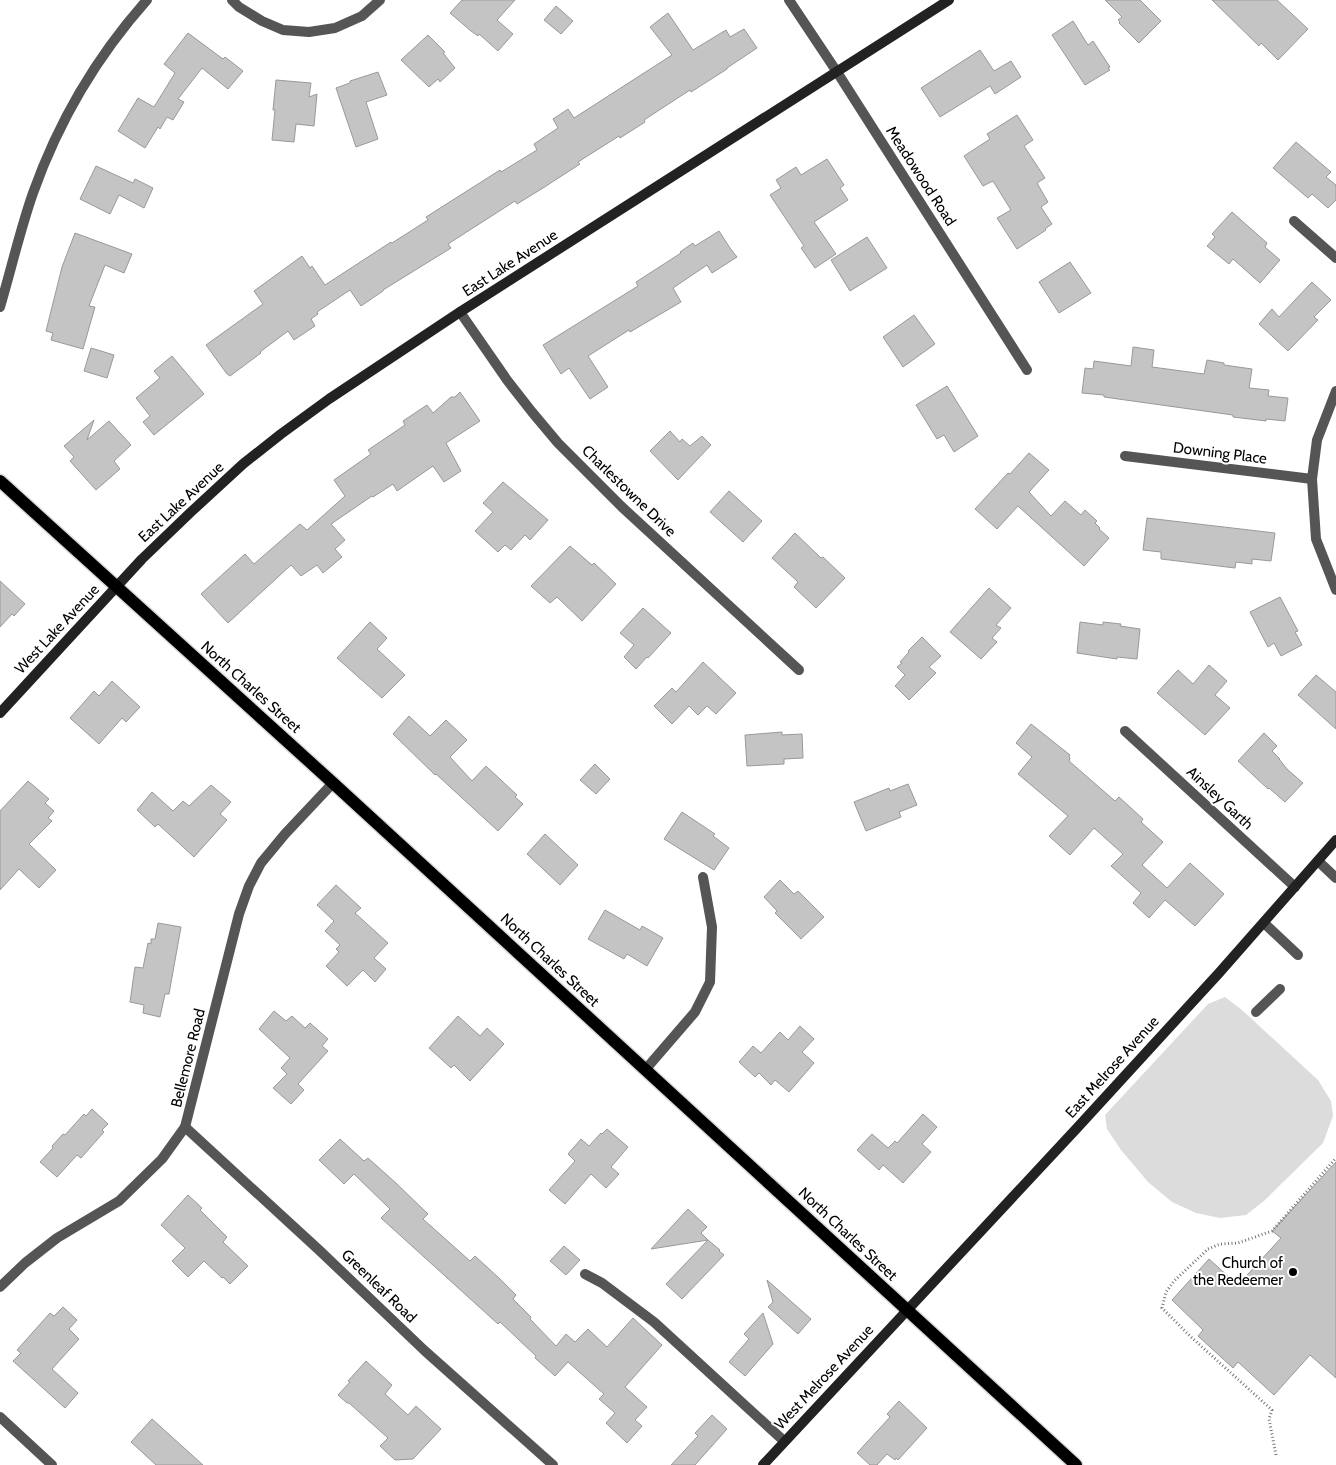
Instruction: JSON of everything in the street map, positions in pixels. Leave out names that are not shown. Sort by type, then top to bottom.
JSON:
[{"type":"main road","name":"North Charles Street","points":[[0,481],[333,783],[1076,1465]]},
{"type":"street","points":[[0,308],[33,194],[63,124],[92,71],[119,32],[147,0]]},
{"type":"street","points":[[232,0],[239,7],[262,21],[283,30],[308,32],[335,28],[362,16],[380,0]]},
{"type":"street","name":"Meadowood Road","points":[[788,0],[837,72],[1027,370]]},
{"type":"street","name":"East Lake Avenue","points":[[116,587],[163,538],[243,464],[329,399],[460,312],[948,0]]},
{"type":"street","points":[[1294,221],[1336,258]]},
{"type":"street","name":"Charlestowne Drive","points":[[460,312],[522,399],[558,443],[622,507],[799,670]]},
{"type":"street","points":[[1336,391],[1317,440],[1312,479],[1316,539],[1336,590]]},
{"type":"street","name":"Downing Place","points":[[1125,456],[1312,479]]},
{"type":"street","name":"West Lake Avenue","points":[[0,713],[116,587]]},
{"type":"street","name":"Ainsley Garth","points":[[1125,730],[1295,887]]},
{"type":"street","name":"Bellemore Road","points":[[0,1287],[24,1263],[57,1238],[119,1200],[162,1159],[186,1127],[206,1051],[221,982],[239,914],[249,886],[261,862],[333,783]]},
{"type":"street","name":"East Melrose Avenue","points":[[907,1310],[1077,1128],[1264,923],[1336,840]]},
{"type":"street","points":[[1318,861],[1336,878]]},
{"type":"street","points":[[645,1070],[695,1012],[710,982],[712,928],[703,877]]},
{"type":"street","points":[[1264,923],[1298,954]]},
{"type":"street","points":[[1256,1012],[1280,989]]},
{"type":"street","name":"Greenleaf Road","points":[[186,1127],[320,1250],[425,1351],[553,1465]]},
{"type":"street","points":[[586,1274],[602,1283],[654,1322],[784,1441]]},
{"type":"street","name":"West Melrose Avenue","points":[[763,1465],[907,1310]]},
{"type":"street","points":[[0,1417],[52,1465]]},
{"type":"path","points":[[1276,1455],[1269,1419],[1272,1410],[1191,1337],[1162,1308],[1166,1292],[1174,1281],[1208,1249],[1220,1244],[1238,1243],[1272,1231],[1336,1158]]},
{"type":"shaded area","points":[[1225,997],[1242,1010],[1318,1080],[1331,1101],[1333,1116],[1323,1143],[1264,1201],[1246,1215],[1220,1218],[1196,1213],[1172,1202],[1148,1182],[1121,1150],[1107,1129],[1105,1115],[1208,1004]]},
{"type":"building","points":[[462,0],[515,0],[497,20],[513,34],[498,51],[479,34],[478,36],[471,31],[450,13]]},
{"type":"building","points":[[1105,0],[1140,0],[1161,21],[1139,43],[1119,23],[1118,20],[1122,17]]},
{"type":"building","points":[[1212,0],[1277,0],[1308,29],[1278,60],[1261,43],[1259,46]]},
{"type":"building","points":[[556,6],[573,21],[561,34],[544,20]]},
{"type":"building","points":[[668,13],[693,50],[726,30],[730,37],[744,29],[757,48],[691,92],[690,90],[644,120],[645,122],[620,138],[619,136],[578,162],[580,164],[543,188],[517,204],[515,201],[448,244],[451,248],[383,290],[361,306],[350,290],[317,312],[318,314],[311,319],[315,326],[294,340],[288,331],[230,376],[227,374],[206,345],[263,304],[254,291],[302,256],[310,268],[312,266],[325,285],[428,220],[426,217],[500,170],[501,172],[537,150],[534,144],[558,128],[553,119],[568,109],[574,118],[672,55],[650,27]]},
{"type":"building","points":[[1073,21],[1088,45],[1093,41],[1110,67],[1108,68],[1110,70],[1085,85],[1052,35]]},
{"type":"building","points":[[188,33],[243,71],[228,89],[202,68],[178,99],[184,102],[173,120],[167,117],[160,129],[158,127],[145,148],[118,131],[138,98],[154,107],[175,73],[164,64]]},
{"type":"building","points":[[428,35],[445,52],[443,53],[455,68],[440,82],[438,79],[429,87],[401,60]]},
{"type":"building","points":[[980,50],[994,71],[1011,61],[1021,77],[995,94],[990,86],[940,117],[921,88]]},
{"type":"building","points":[[378,72],[387,95],[366,102],[378,139],[356,147],[336,88],[350,83],[350,81]]},
{"type":"building","points":[[276,80],[311,83],[309,97],[317,94],[314,126],[296,124],[294,142],[272,140]]},
{"type":"building","points":[[1017,115],[1033,140],[1024,146],[1045,178],[1037,183],[1048,202],[1041,207],[1052,224],[1017,249],[997,218],[1011,210],[993,181],[983,186],[964,156],[990,139],[987,134]]},
{"type":"building","points":[[1296,142],[1331,172],[1326,177],[1336,185],[1336,200],[1328,208],[1312,194],[1308,198],[1273,168]]},
{"type":"building","points":[[827,159],[844,185],[840,188],[848,200],[814,222],[836,254],[815,268],[801,248],[804,246],[770,195],[781,188],[776,180],[796,167],[801,175]]},
{"type":"building","points":[[96,166],[133,183],[135,179],[153,188],[144,208],[119,195],[110,214],[80,199]]},
{"type":"building","points":[[1232,212],[1267,243],[1265,247],[1280,260],[1260,283],[1233,259],[1229,264],[1207,246],[1215,237],[1212,234]]},
{"type":"building","points":[[719,231],[737,257],[712,273],[707,265],[673,288],[681,302],[630,332],[629,330],[588,356],[608,387],[590,399],[569,368],[561,374],[543,345],[638,286],[636,282],[693,243],[695,246]]},
{"type":"building","points":[[75,233],[132,254],[124,273],[105,265],[89,306],[95,307],[83,349],[51,340],[53,333],[46,331],[62,267]]},
{"type":"building","points":[[867,237],[887,268],[850,291],[831,260]]},
{"type":"building","points":[[1070,262],[1091,293],[1059,313],[1039,282]]},
{"type":"building","points":[[1312,282],[1331,300],[1314,317],[1318,320],[1288,351],[1259,324],[1272,309],[1279,317]]},
{"type":"building","points":[[914,315],[935,344],[903,367],[883,337]]},
{"type":"building","points":[[1133,347],[1154,350],[1152,367],[1204,374],[1207,360],[1224,363],[1224,365],[1252,369],[1249,388],[1269,390],[1268,396],[1288,398],[1285,421],[1233,417],[1233,415],[1082,393],[1085,368],[1093,369],[1094,361],[1131,366]]},
{"type":"building","points":[[91,348],[114,355],[107,378],[84,371]]},
{"type":"building","points":[[172,356],[204,394],[154,435],[143,422],[150,416],[136,398],[160,378],[154,371]]},
{"type":"building","points":[[947,386],[978,436],[954,452],[944,435],[937,439],[916,405]]},
{"type":"building","points":[[460,392],[480,421],[446,443],[461,471],[444,482],[433,466],[397,491],[393,484],[372,496],[331,524],[345,540],[335,549],[342,557],[323,573],[317,565],[301,576],[291,565],[228,623],[201,594],[245,554],[254,564],[300,524],[307,530],[345,496],[334,480],[371,454],[368,450],[405,425],[403,421],[427,405],[433,413],[451,397],[455,397]]},
{"type":"building","points":[[94,420],[87,440],[109,421],[131,445],[114,461],[120,469],[96,490],[70,461],[74,457],[64,446]]},
{"type":"building","points":[[670,431],[680,442],[682,439],[690,446],[702,436],[711,445],[678,480],[650,451]]},
{"type":"building","points":[[1029,453],[1049,470],[1029,492],[1051,516],[1065,501],[1081,515],[1085,510],[1097,521],[1095,523],[1099,529],[1109,538],[1084,566],[1018,506],[997,529],[975,509]]},
{"type":"building","points":[[503,482],[548,520],[530,540],[525,535],[511,550],[505,545],[498,552],[475,531],[493,512],[483,503]]},
{"type":"building","points":[[729,491],[762,521],[743,542],[710,512]]},
{"type":"building","points":[[1147,518],[1275,533],[1271,561],[1252,559],[1252,564],[1236,562],[1235,568],[1161,559],[1161,552],[1143,550]]},
{"type":"building","points":[[795,533],[845,578],[816,608],[794,587],[798,582],[772,558]]},
{"type":"building","points":[[570,546],[592,565],[594,563],[616,584],[582,621],[557,597],[550,603],[531,586]]},
{"type":"building","points":[[0,581],[25,604],[0,627]]},
{"type":"building","points":[[989,588],[1011,608],[996,625],[1001,628],[992,638],[997,642],[981,659],[950,632]]},
{"type":"building","points":[[1280,597],[1298,631],[1295,632],[1302,645],[1281,656],[1274,643],[1268,647],[1250,612]]},
{"type":"building","points":[[643,608],[671,633],[636,669],[624,657],[634,645],[620,633]]},
{"type":"building","points":[[370,622],[387,638],[377,649],[405,675],[382,698],[337,658]]},
{"type":"building","points":[[1080,622],[1103,625],[1103,622],[1121,624],[1120,626],[1140,629],[1137,659],[1117,657],[1117,659],[1077,653]]},
{"type":"building","points":[[922,637],[941,656],[929,667],[936,673],[909,700],[895,686],[905,675],[897,667],[902,663],[900,662],[908,651]]},
{"type":"building","points":[[703,662],[736,693],[716,714],[707,706],[698,715],[689,706],[672,724],[654,706],[672,688],[676,692]]},
{"type":"building","points":[[1209,665],[1227,681],[1215,695],[1230,708],[1205,735],[1157,693],[1178,670],[1193,684]]},
{"type":"building","points":[[1316,675],[1336,692],[1336,729],[1298,695]]},
{"type":"building","points":[[112,681],[140,707],[126,722],[122,718],[99,744],[70,718],[94,691],[99,696]]},
{"type":"building","points":[[409,716],[430,736],[446,720],[467,740],[450,757],[472,781],[486,766],[517,795],[515,797],[523,804],[498,831],[435,775],[393,734]]},
{"type":"building","points":[[1031,724],[1070,755],[1069,761],[1115,801],[1119,797],[1143,819],[1141,822],[1163,842],[1142,865],[1167,888],[1190,863],[1224,894],[1195,926],[1165,900],[1149,918],[1133,903],[1141,893],[1111,866],[1123,854],[1094,828],[1070,855],[1049,836],[1068,816],[1018,774],[1032,757],[1016,743]]},
{"type":"building","points":[[782,732],[782,735],[802,734],[803,758],[784,759],[784,764],[747,766],[745,735]]},
{"type":"building","points":[[1264,733],[1277,746],[1272,751],[1287,769],[1303,783],[1285,802],[1238,761]]},
{"type":"building","points":[[595,764],[610,779],[596,794],[580,780]]},
{"type":"building","points":[[28,781],[49,799],[45,803],[54,811],[48,818],[52,821],[29,844],[56,870],[39,888],[19,869],[0,890],[0,811]]},
{"type":"building","points":[[908,784],[917,805],[899,812],[901,817],[866,831],[854,802],[889,788],[890,791]]},
{"type":"building","points":[[211,785],[231,802],[220,814],[227,820],[194,857],[158,824],[155,827],[137,810],[152,792],[173,811],[183,801],[189,806]]},
{"type":"building","points":[[682,812],[715,834],[713,836],[729,848],[714,870],[664,839]]},
{"type":"building","points":[[545,834],[578,865],[560,885],[527,854]]},
{"type":"building","points":[[780,880],[794,894],[798,891],[824,917],[801,939],[775,913],[777,911],[764,897]]},
{"type":"building","points":[[336,885],[361,908],[355,913],[388,943],[374,958],[386,969],[375,982],[363,970],[347,986],[326,966],[339,952],[336,949],[340,945],[325,931],[334,921],[317,905]]},
{"type":"building","points":[[605,910],[640,930],[642,926],[663,938],[647,966],[627,954],[624,959],[588,939]]},
{"type":"building","points":[[158,923],[181,927],[169,994],[165,994],[160,1017],[143,1013],[144,1005],[130,1002],[135,967],[143,968],[148,943],[151,944],[151,939],[155,939]]},
{"type":"building","points":[[274,1011],[286,1021],[292,1016],[305,1028],[310,1023],[328,1039],[322,1046],[328,1051],[298,1084],[304,1090],[291,1104],[273,1088],[287,1074],[281,1068],[290,1058],[259,1029]]},
{"type":"building","points":[[458,1016],[480,1036],[487,1028],[504,1044],[470,1081],[454,1065],[451,1068],[429,1048]]},
{"type":"building","points":[[800,1026],[814,1039],[802,1052],[814,1063],[789,1092],[775,1080],[771,1085],[759,1073],[755,1077],[739,1062],[753,1046],[761,1053],[780,1032],[788,1040]]},
{"type":"building","points":[[92,1109],[108,1124],[102,1130],[104,1132],[81,1158],[77,1155],[57,1177],[40,1162],[63,1134],[65,1135],[84,1114],[86,1116]]},
{"type":"building","points":[[923,1114],[937,1127],[922,1144],[931,1152],[903,1183],[883,1165],[879,1170],[857,1150],[872,1134],[888,1148],[895,1141],[897,1143]]},
{"type":"building","points":[[607,1129],[628,1147],[611,1167],[619,1174],[606,1188],[591,1174],[565,1204],[549,1190],[575,1161],[568,1154],[581,1139],[589,1146]]},
{"type":"building","points":[[340,1139],[364,1161],[368,1158],[397,1184],[428,1214],[423,1219],[470,1261],[475,1256],[500,1279],[516,1295],[513,1299],[556,1346],[566,1334],[575,1342],[588,1329],[607,1347],[633,1318],[662,1345],[625,1387],[647,1407],[635,1420],[642,1426],[627,1443],[606,1423],[615,1413],[599,1399],[604,1394],[568,1362],[555,1376],[500,1322],[498,1324],[381,1218],[390,1209],[354,1174],[344,1184],[319,1160]]},
{"type":"building","name":"Church of the Redeemer","points":[[1336,1162],[1336,1378],[1310,1355],[1274,1395],[1238,1362],[1233,1368],[1198,1336],[1203,1330],[1172,1300],[1209,1259],[1238,1285],[1281,1238],[1272,1231]]},
{"type":"building","points":[[188,1195],[227,1237],[223,1242],[248,1266],[230,1284],[204,1261],[188,1277],[172,1261],[185,1248],[161,1225]]},
{"type":"building","points":[[688,1209],[707,1227],[701,1233],[708,1240],[651,1249]]},
{"type":"building","points":[[708,1240],[724,1255],[682,1299],[666,1284]]},
{"type":"building","points":[[564,1246],[580,1260],[566,1275],[550,1261]]},
{"type":"building","points":[[767,1280],[811,1319],[798,1334],[768,1307],[773,1302]]},
{"type":"building","points":[[63,1307],[77,1320],[69,1329],[79,1339],[52,1369],[78,1393],[65,1408],[13,1361],[21,1353],[17,1350],[50,1313],[54,1316]]},
{"type":"building","points":[[763,1313],[773,1344],[745,1376],[729,1362],[749,1339],[744,1334]]},
{"type":"building","points":[[366,1361],[392,1385],[385,1394],[408,1415],[416,1406],[441,1429],[413,1459],[395,1460],[380,1446],[388,1438],[338,1395]]},
{"type":"building","points":[[899,1401],[927,1428],[898,1460],[887,1454],[877,1465],[870,1465],[857,1453],[890,1417],[887,1414]]},
{"type":"building","points":[[712,1415],[727,1429],[695,1465],[671,1465],[698,1436],[695,1433]]},
{"type":"building","points":[[152,1419],[203,1465],[156,1465],[131,1442]]},
{"type":"place","name":"Church of the Redeemer","points":[[1293,1272]]}]
